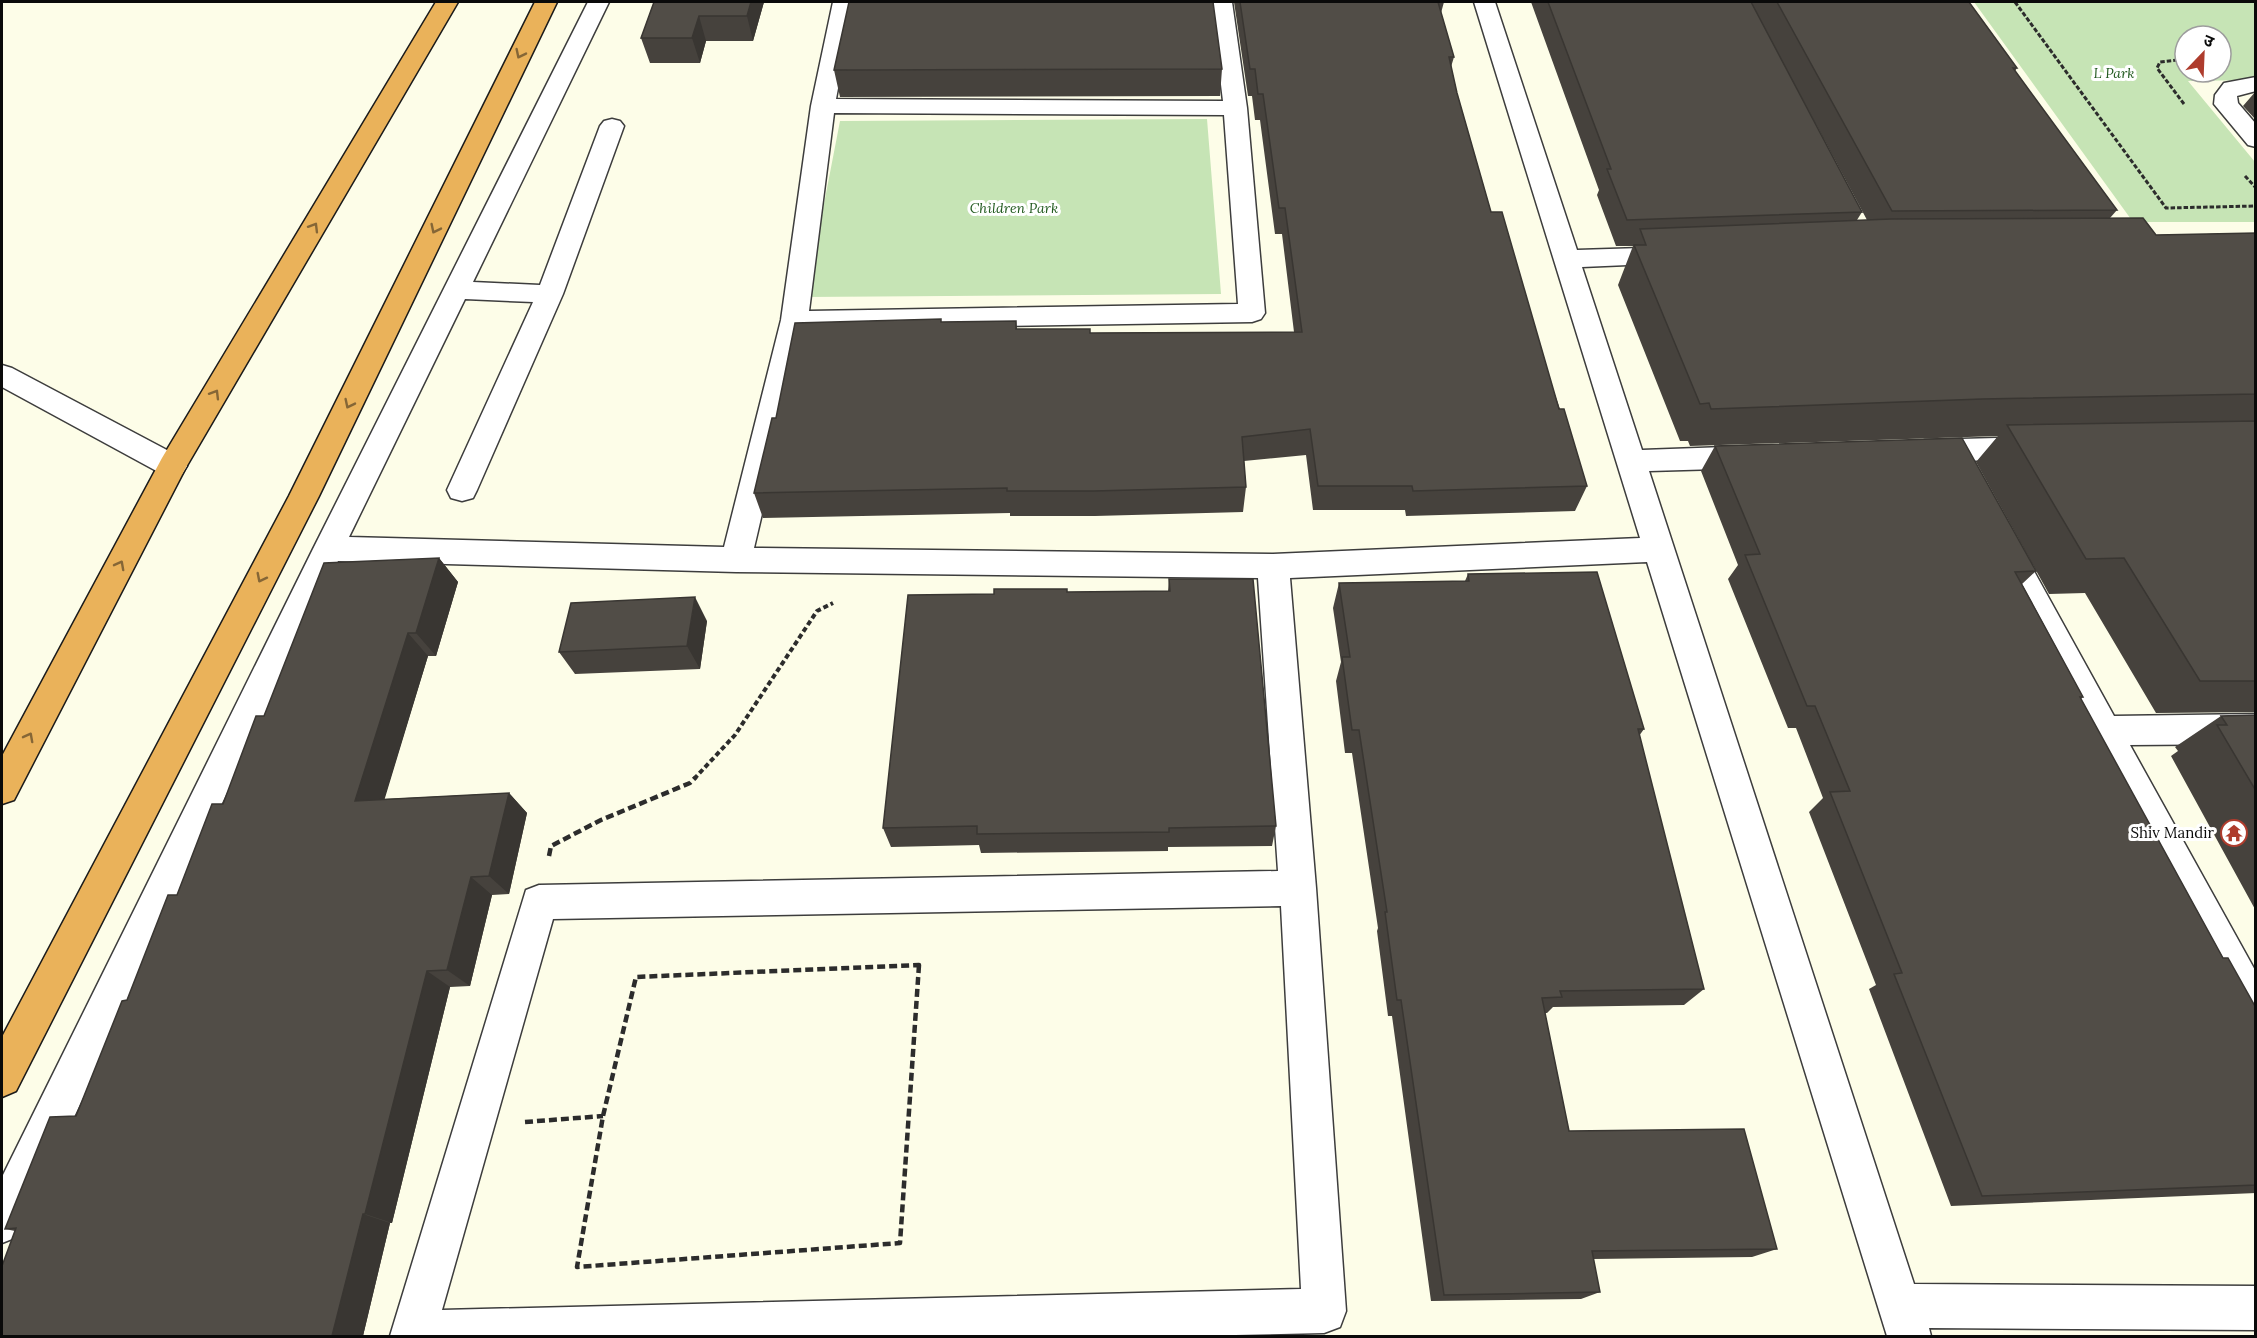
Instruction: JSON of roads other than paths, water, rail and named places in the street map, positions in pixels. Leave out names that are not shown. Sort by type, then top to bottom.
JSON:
[{"type":"highway","points":[[2,789],[172,466],[447,2]]},
{"type":"highway","points":[[2,1077],[309,485],[546,2]]},
{"type":"street","points":[[2,1222],[328,549],[598,2]]},
{"type":"street","points":[[736,560],[794,320],[823,106],[843,2]]},
{"type":"street","points":[[794,320],[1252,313],[1235,108],[1222,2]]},
{"type":"street","points":[[1485,2],[1904,1321],[2256,1308]]},
{"type":"street","points":[[2256,84],[2232,88],[2226,95],[2226,104],[2256,140]]},
{"type":"street","points":[[823,106],[1235,108]]},
{"type":"street","points":[[462,490],[550,294],[612,126]]},
{"type":"street","points":[[1568,259],[1700,254]]},
{"type":"street","points":[[455,290],[550,294]]},
{"type":"street","points":[[2,375],[172,466]]},
{"type":"street","points":[[1893,452],[2057,448]]},
{"type":"street","points":[[1952,450],[1969,481]]},
{"type":"street","points":[[1632,461],[1774,456]]},
{"type":"street","points":[[1986,512],[2256,1011]]},
{"type":"street","points":[[328,549],[736,560],[1273,566],[1659,549]]},
{"type":"street","points":[[1273,566],[1298,888],[1324,1311],[413,1335],[539,902],[1298,888]]},
{"type":"street","points":[[2104,731],[2256,729]]},
{"type":"place","name":"Shiv Mandir","points":[[2234,833]]},
{"type":"park label","name":"L Park","points":[[2114,73]]},
{"type":"park label","name":"Children Park","points":[[1014,208]]}]
